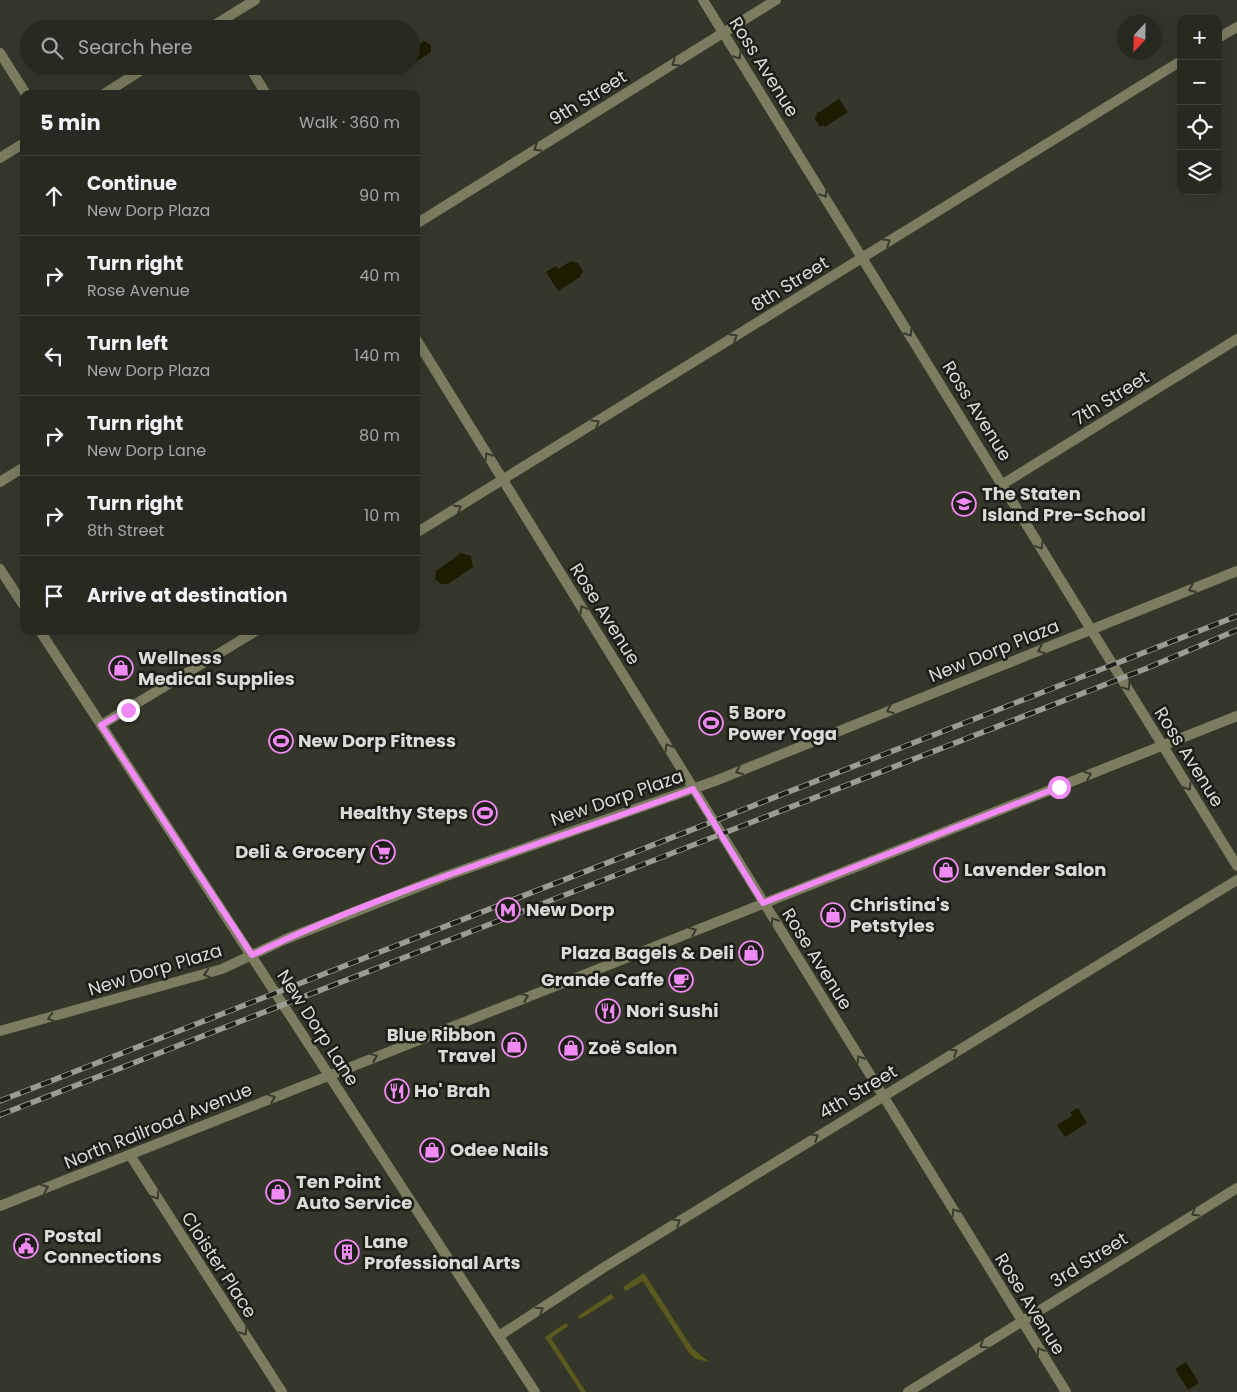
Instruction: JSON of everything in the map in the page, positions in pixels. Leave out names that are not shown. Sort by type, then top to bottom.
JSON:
[{"type":"street","points":[[229,20],[255,0]]},
{"type":"street","name":"Ross Avenue","points":[[703,0],[1237,866]]},
{"type":"street","name":"9th Street","points":[[420,222],[776,0]]},
{"type":"street","points":[[1222,36],[1237,27]]},
{"type":"street","points":[[0,54],[23,90]]},
{"type":"street","name":"8th Street","points":[[420,532],[1177,64]]},
{"type":"street","points":[[110,90],[134,75]]},
{"type":"street","points":[[254,75],[264,90]]},
{"type":"street","points":[[0,158],[20,146]]},
{"type":"street","name":"7th Street","points":[[1003,484],[1237,340]]},
{"type":"street","name":"Rose Avenue","points":[[420,345],[1066,1392]]},
{"type":"street","points":[[0,482],[20,470]]},
{"type":"street","points":[[0,569],[20,600]]},
{"type":"street","name":"New Dorp Plaza","points":[[0,1031],[222,969],[286,939],[442,877],[693,789],[1237,571]]},
{"type":"street","name":"New Dorp Lane","points":[[43,635],[535,1392]]},
{"type":"street","points":[[101,725],[249,635]]},
{"type":"street","points":[[329,1075],[1237,716]]},
{"type":"street","name":"4th Street","points":[[499,1336],[603,1268],[1237,880]]},
{"type":"street","name":"North Railroad Avenue","points":[[0,1206],[329,1075]]},
{"type":"street","name":"Cloister Place","points":[[130,1155],[282,1392]]},
{"type":"street","name":"3rd Street","points":[[908,1392],[1021,1320],[1237,1188]]},
{"type":"shaded area","points":[[424,41],[431,45],[431,52],[420,59],[420,43]]},
{"type":"shaded area","points":[[839,99],[848,112],[825,127],[823,125],[820,127],[814,118],[817,116],[816,114]]},
{"type":"shaded area","points":[[571,261],[578,263],[583,271],[580,277],[558,291],[546,272],[556,266],[558,269]]},
{"type":"shaded area","points":[[461,553],[471,556],[473,567],[448,584],[441,584],[435,579],[436,571]]},
{"type":"shaded area","points":[[1078,1108],[1087,1123],[1065,1137],[1057,1125],[1072,1116],[1070,1112]]},
{"type":"shaded area","points":[[644,1273],[692,1348],[709,1362],[696,1359],[689,1353],[643,1281],[626,1291],[623,1287]]},
{"type":"shaded area","points":[[611,1294],[614,1298],[580,1319],[578,1316]]},
{"type":"shaded area","points":[[566,1323],[568,1326],[551,1338],[586,1392],[581,1392],[545,1337]]},
{"type":"shaded area","points":[[1186,1362],[1199,1383],[1188,1390],[1175,1369]]},
{"type":"railway","points":[[0,1101],[1237,616]]},
{"type":"railway","points":[[0,1115],[1145,669],[1237,630]]},
{"type":"place","name":"The Staten Island Pre-School","points":[[964,504]]},
{"type":"place","name":"Wellness Medical Supplies","points":[[121,668]]},
{"type":"place","name":"5 Boro Power Yoga","points":[[711,723]]},
{"type":"place","name":"New Dorp Fitness","points":[[281,741]]},
{"type":"place","name":"Healthy Steps","points":[[485,813]]},
{"type":"place","name":"Deli & Grocery","points":[[383,852]]},
{"type":"place","name":"Lavender Salon","points":[[946,870]]},
{"type":"place","name":"New Dorp","points":[[508,910]]},
{"type":"place","name":"Christina's Petstyles","points":[[833,915]]},
{"type":"place","name":"Plaza Bagels & Deli","points":[[751,953]]},
{"type":"place","name":"Grande Caffe","points":[[681,980]]},
{"type":"place","name":"Nori Sushi","points":[[608,1011]]},
{"type":"place","name":"Blue Ribbon Travel","points":[[514,1045]]},
{"type":"place","name":"Zoë Salon","points":[[571,1048]]},
{"type":"place","name":"Ho' Brah","points":[[397,1091]]},
{"type":"place","name":"Odee Nails","points":[[432,1150]]},
{"type":"place","name":"Ten Point Auto Service","points":[[278,1192]]},
{"type":"place","name":"Postal Connections","points":[[26,1246]]},
{"type":"place","name":"Lane Professional Arts","points":[[347,1252]]},
{"type":"route","points":[[128,710],[101,725],[252,955],[286,939],[442,877],[693,789],[763,903],[1059,787]]}]
